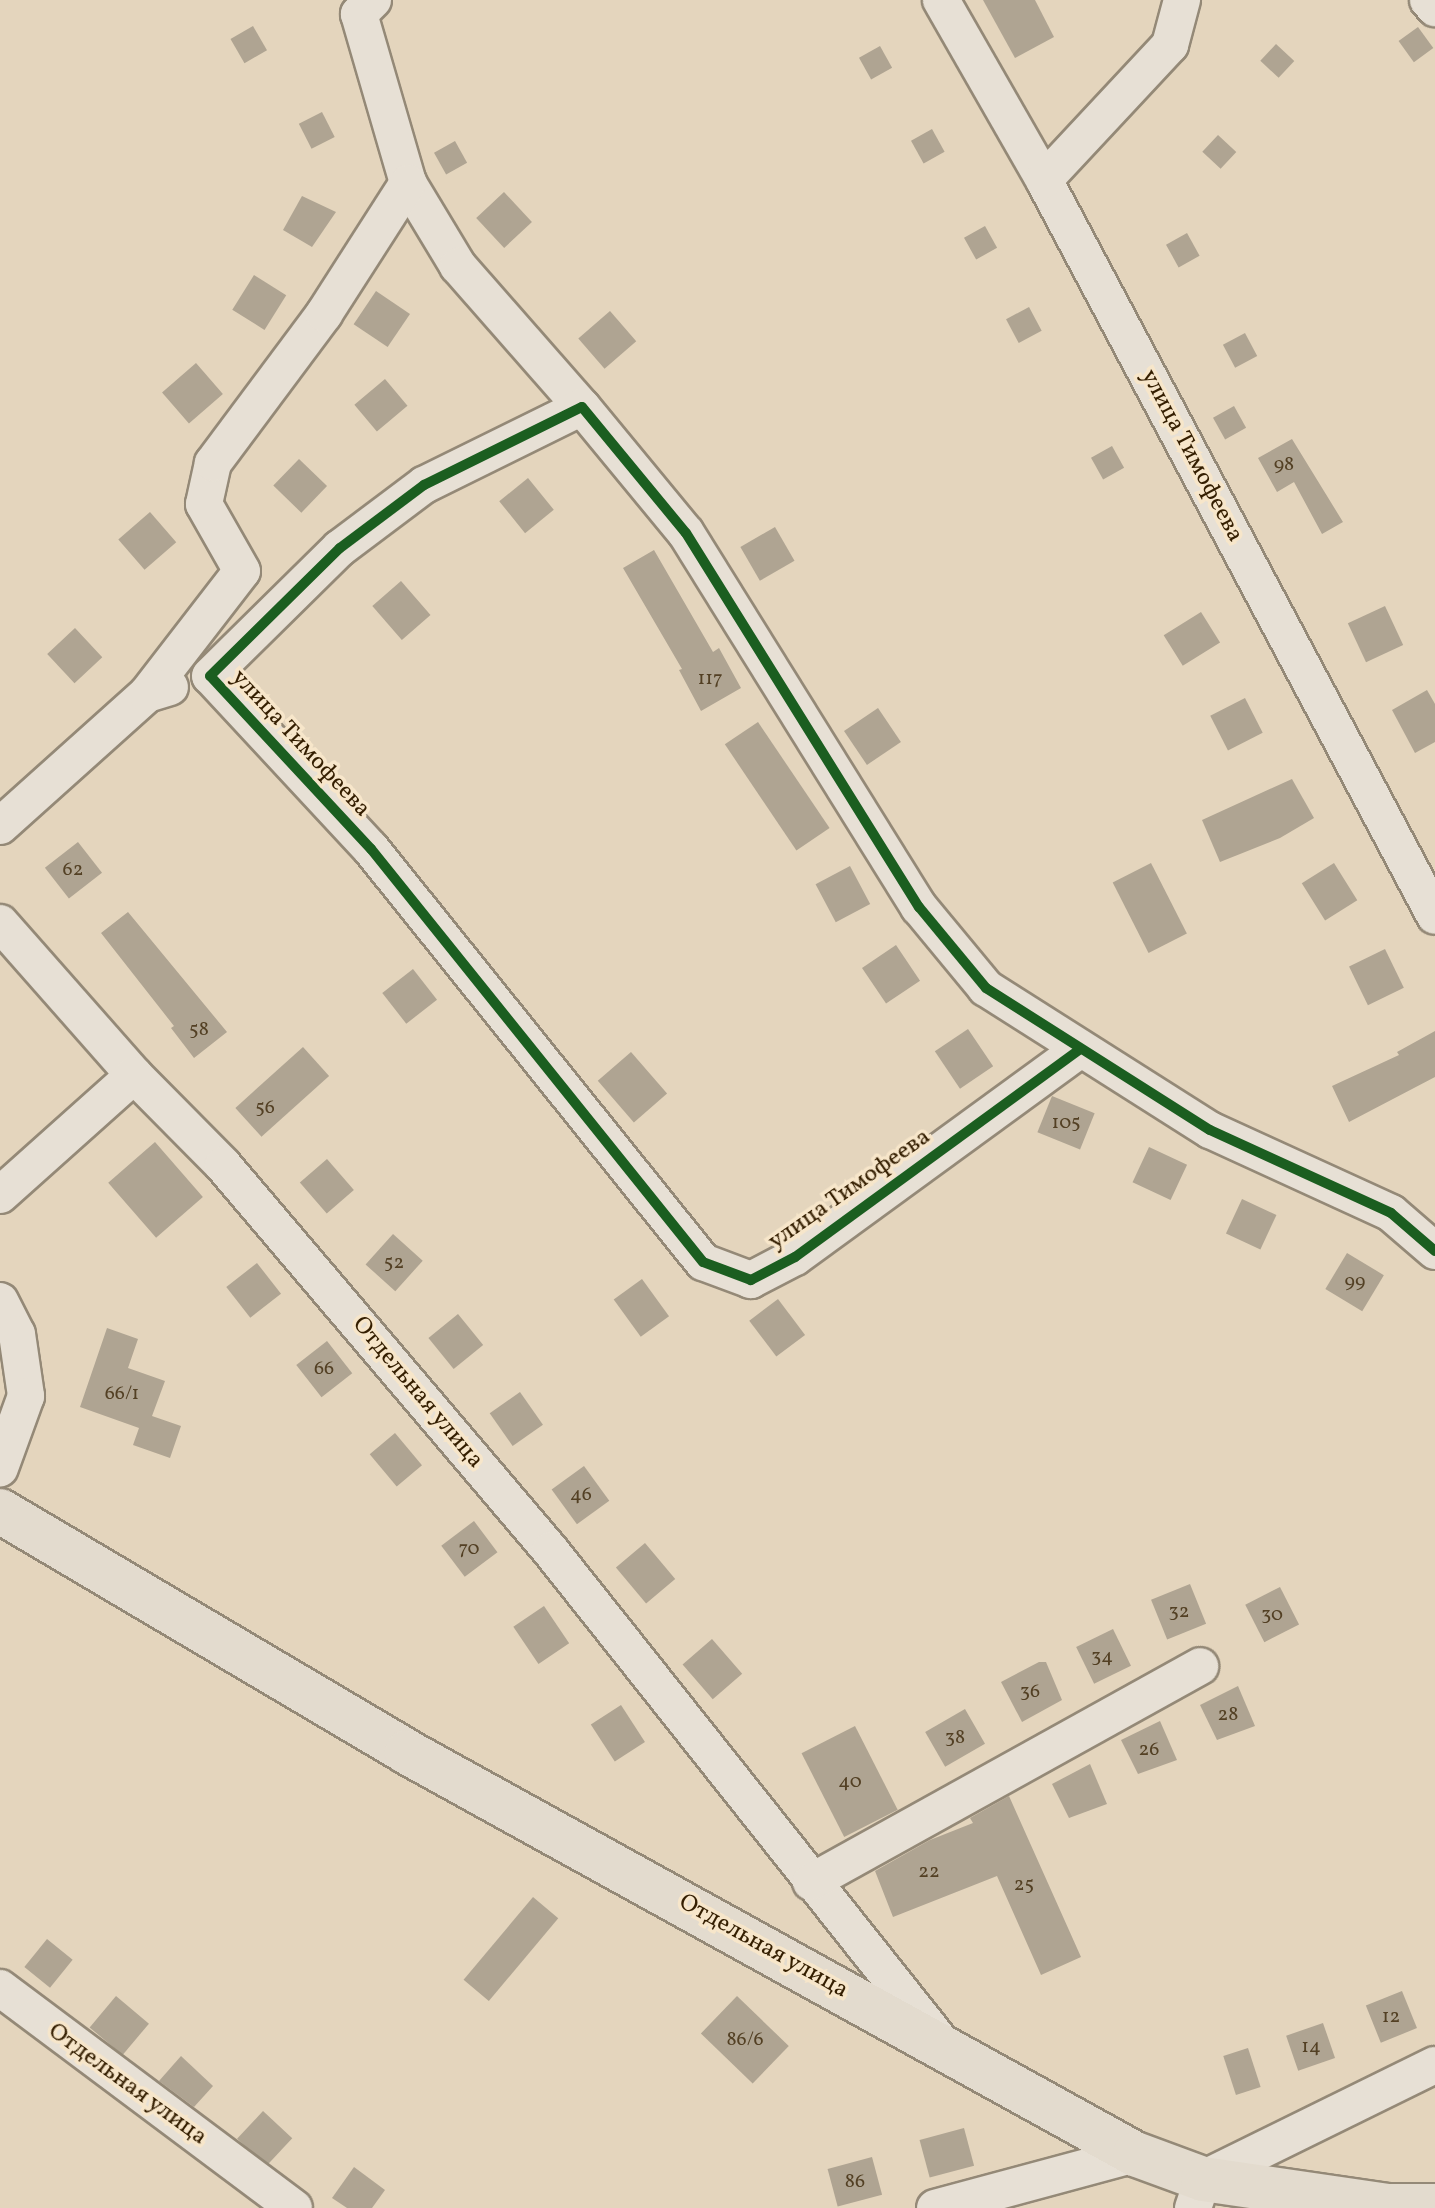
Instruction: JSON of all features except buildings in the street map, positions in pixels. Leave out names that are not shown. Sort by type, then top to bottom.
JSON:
[{"type":"main road","name":"Отдельная улица","points":[[0,1511],[407,1752],[943,2046],[1135,2154],[1198,2194],[1388,2207],[1435,2206]]},
{"type":"street","name":"улица Тимофеева","points":[[941,0],[1044,180],[1429,894]]},
{"type":"street","points":[[1044,180],[1170,45],[1182,0]]},
{"type":"street","points":[[1428,0],[1435,8]]},
{"type":"street","points":[[360,5],[408,183],[458,266],[582,407],[686,533],[919,907],[986,988],[1079,1050],[1210,1130],[1391,1213],[1435,1251]]},
{"type":"street","points":[[147,694],[242,571],[204,504],[213,463],[324,314],[408,183]]},
{"type":"street","name":"улица Тимофеева","points":[[0,826],[147,694],[210,676],[340,548],[424,485],[582,407]]},
{"type":"street","name":"улица Тимофеева","points":[[210,676],[371,849],[703,1262],[751,1280],[795,1257],[1079,1050]]},
{"type":"street","name":"Отдельная улица","points":[[0,923],[134,1075],[223,1165],[550,1550],[658,1682],[811,1882],[943,2046]]},
{"type":"street","points":[[0,1195],[134,1075]]},
{"type":"street","points":[[0,1301],[17,1334],[26,1396],[0,1468]]},
{"type":"street","points":[[811,1882],[1200,1666]]},
{"type":"street","name":"Отдельная улица","points":[[0,1988],[294,2208]]},
{"type":"street","points":[[1198,2194],[1435,2065]]},
{"type":"street","points":[[935,2208],[1135,2154]]},
{"type":"cycle path","points":[[1079,1050],[795,1257],[751,1280],[703,1262],[371,849],[210,676],[340,548],[424,485],[582,407],[686,533],[919,907],[986,988],[1210,1130],[1391,1213],[1435,1251]]}]
